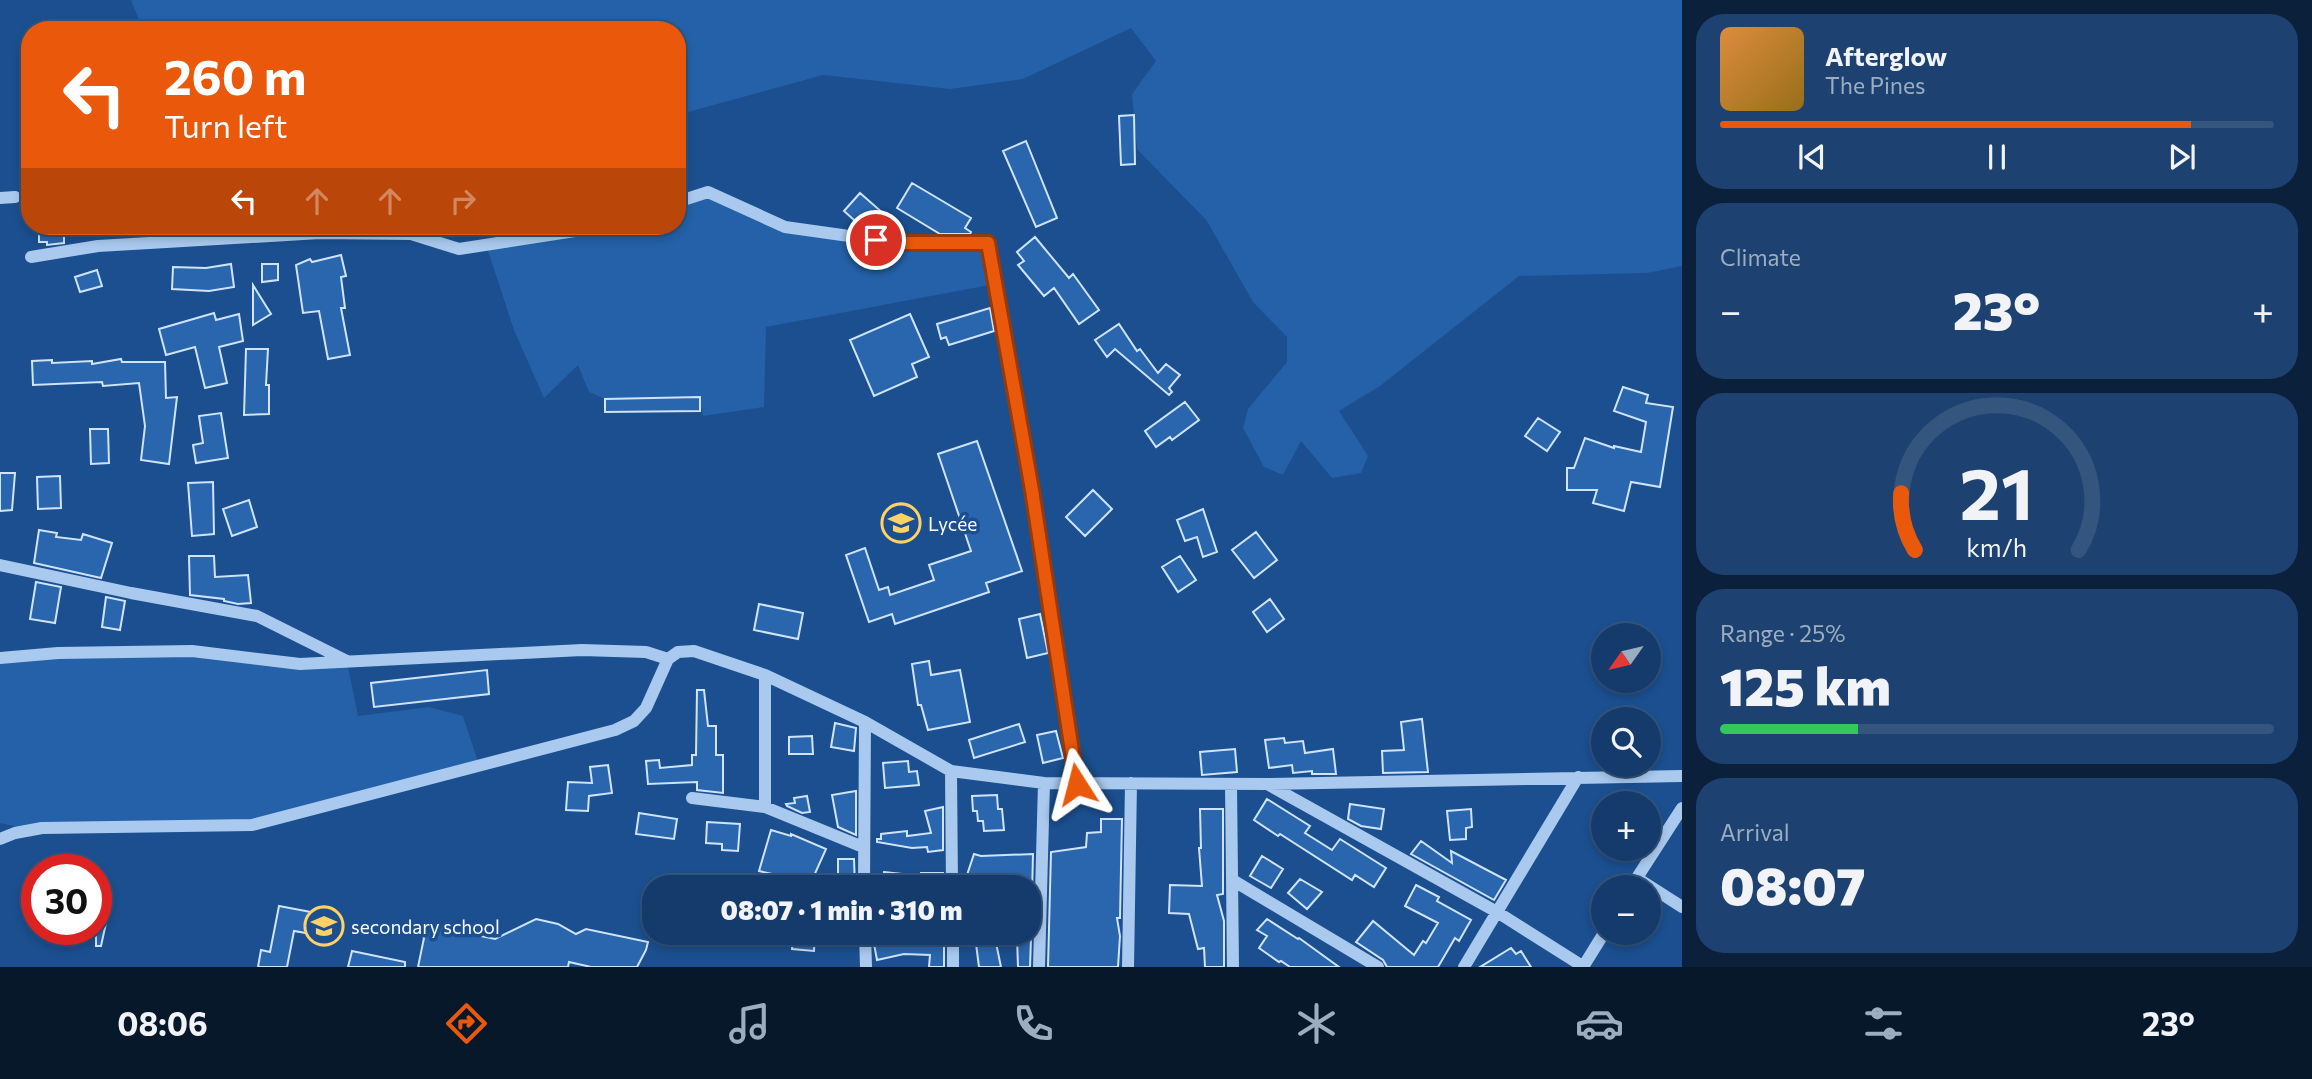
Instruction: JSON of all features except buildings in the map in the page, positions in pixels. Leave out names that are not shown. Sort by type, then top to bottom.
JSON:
[{"type":"street","points":[[686,199],[708,192],[785,227],[899,243],[988,243],[1032,490],[1077,784]]},
{"type":"street","points":[[0,198],[15,197]]},
{"type":"street","points":[[31,257],[98,246],[286,235]]},
{"type":"street","points":[[414,235],[459,249],[549,235]]},
{"type":"street","points":[[0,565],[257,616],[347,662]]},
{"type":"street","points":[[0,658],[58,653],[192,651],[300,664],[582,650],[646,652],[668,659]]},
{"type":"street","points":[[0,839],[42,828],[252,825],[615,730],[634,721],[646,708],[668,659],[678,652],[694,650],[765,675],[865,722],[951,771],[1077,784],[1268,784],[1682,776]]},
{"type":"street","points":[[765,675],[765,807]]},
{"type":"street","points":[[864,875],[865,722]]},
{"type":"street","points":[[951,771],[952,875]]},
{"type":"street","points":[[1464,967],[1577,777]]},
{"type":"street","points":[[1039,967],[1044,782]]},
{"type":"street","points":[[1128,967],[1131,783]]},
{"type":"street","points":[[1231,784],[1233,967]]},
{"type":"street","points":[[1268,784],[1497,912],[1584,967],[1597,945]]},
{"type":"street","points":[[692,798],[765,807],[863,847]]},
{"type":"street","points":[[1639,875],[1682,808]]},
{"type":"street","points":[[1234,881],[1378,967]]},
{"type":"street","points":[[1661,896],[1682,907]]},
{"type":"street","points":[[865,945],[866,967]]},
{"type":"street","points":[[953,945],[953,967]]},
{"type":"shaded area","points":[[131,0],[1682,0],[1682,266],[1647,273],[1519,276],[1380,386],[1339,411],[1368,456],[1361,473],[1332,478],[1301,441],[1283,475],[1264,467],[1243,428],[1248,409],[1287,362],[1287,337],[1253,302],[1207,221],[1137,149],[1132,94],[1156,61],[1131,28],[1023,79],[950,89],[823,75],[686,113],[686,21],[139,21]]},
{"type":"shaded area","points":[[708,192],[785,227],[899,243],[987,243],[995,284],[766,327],[764,407],[703,416],[699,397],[605,399],[589,392],[578,365],[544,398],[514,330],[486,245],[550,235],[686,235],[686,199]]},
{"type":"shaded area","points":[[58,653],[347,662],[358,716],[429,707],[463,716],[479,765],[252,825],[31,830],[0,823],[0,658]]},
{"type":"place","name":"Lycée","points":[[901,523]]},
{"type":"place","name":"secondary school","points":[[324,926]]},
{"type":"route","points":[[876,240],[899,243],[988,243],[1032,490],[1077,784]]}]
